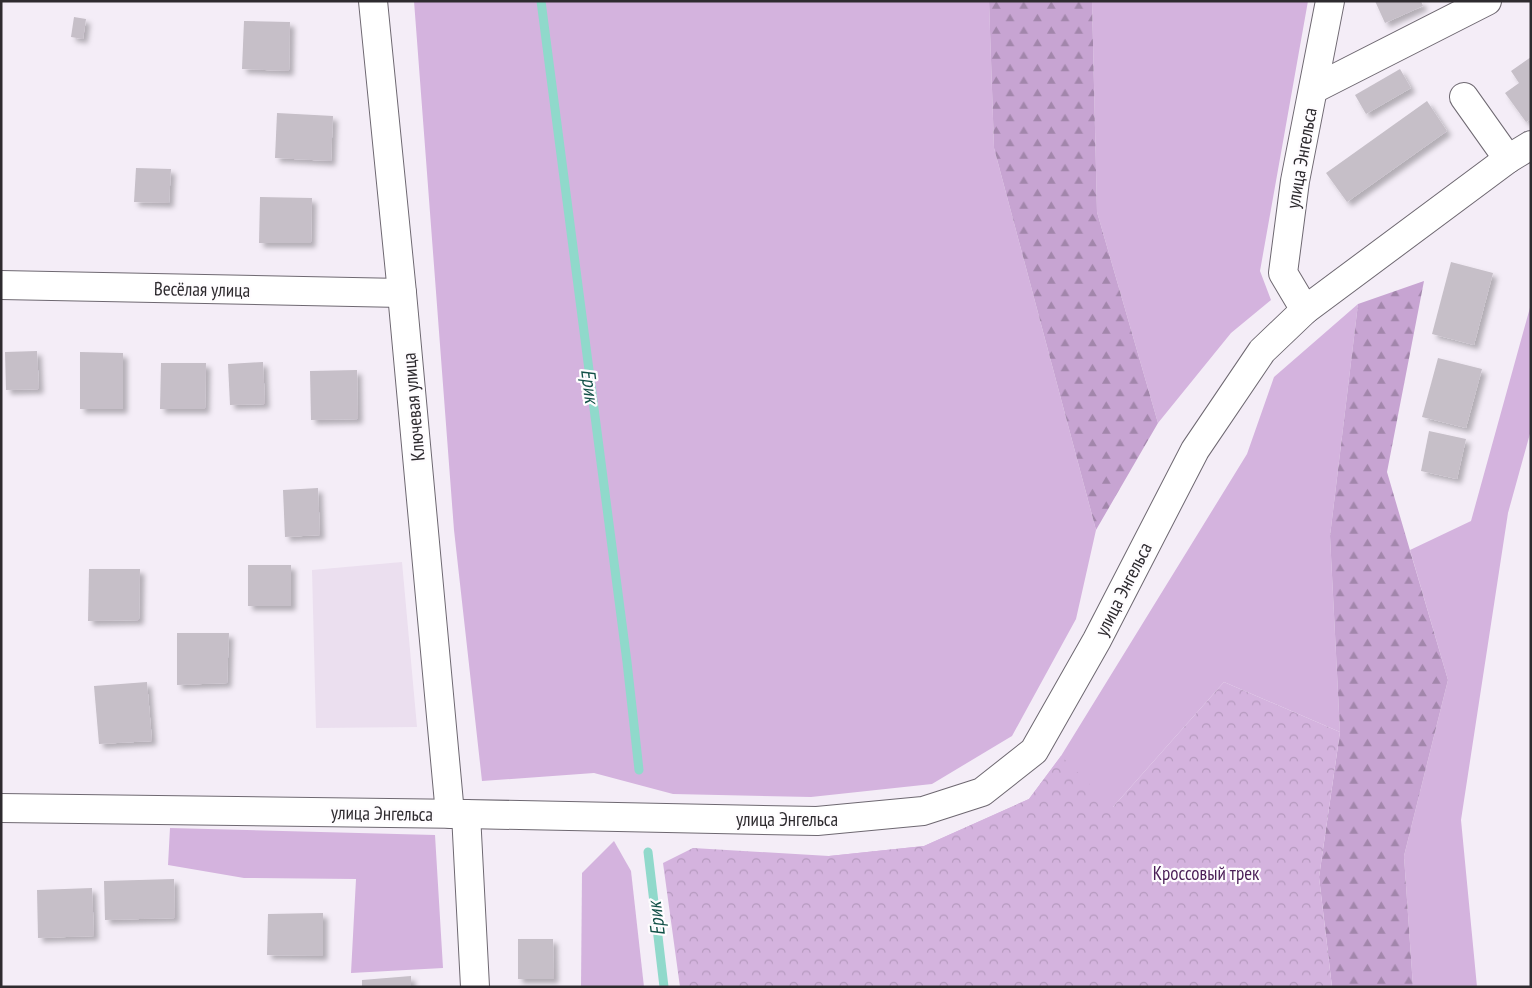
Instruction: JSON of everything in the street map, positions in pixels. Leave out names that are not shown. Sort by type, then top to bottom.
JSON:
[{"type":"street","name":"Ключевая улица","points":[[373,1],[475,987]]},
{"type":"street","name":"улица Энгельса","points":[[1305,310],[1283,272],[1295,181],[1330,1]]},
{"type":"street","points":[[1314,89],[1487,1]]},
{"type":"street","points":[[1464,97],[1523,150]]},
{"type":"street","name":"улица Энгельса","points":[[1,808],[817,821],[923,811],[982,792],[1034,751],[1096,640],[1195,450],[1262,351],[1305,310],[1523,150]]},
{"type":"street","name":"Весёлая улица","points":[[1,285],[402,293]]},
{"type":"shaded area","points":[[402,562],[417,727],[316,728],[312,570]]},
{"type":"green space","points":[[414,1],[989,1],[994,148],[1096,530],[1076,619],[1012,736],[932,784],[811,797],[673,794],[594,773],[482,781],[454,530]]},
{"type":"green space","points":[[989,1],[1092,1],[1097,212],[1158,423],[1096,530],[994,148]]},
{"type":"green space","points":[[1092,1],[1308,1],[1260,271],[1271,300],[1231,333],[1158,423],[1097,212]]},
{"type":"green space","points":[[1424,281],[1387,472],[1448,680],[1404,856],[1413,987],[1332,987],[1319,877],[1340,732],[1330,536],[1358,304]]},
{"type":"green space","points":[[1358,304],[1330,536],[1340,732],[1224,682],[1113,807],[944,877],[829,856],[924,846],[1029,799],[1061,756],[1247,454],[1274,377]]},
{"type":"green space","points":[[1531,304],[1531,430],[1508,513],[1461,820],[1477,987],[1413,987],[1404,856],[1448,680],[1410,550],[1471,521]]},
{"type":"green space","name":"Кроссовый трек","points":[[1224,682],[1340,732],[1319,877],[1332,987],[680,987],[663,863],[693,848],[829,856],[924,846],[1029,799],[1061,756],[1113,807]]},
{"type":"green space","points":[[170,828],[435,835],[443,968],[351,973],[356,879],[244,878],[168,865]]},
{"type":"green space","points":[[614,841],[631,871],[644,987],[581,987],[582,873]]},
{"type":"building","points":[[1375,1],[1421,1],[1423,6],[1385,23]]},
{"type":"building","points":[[74,17],[86,19],[83,39],[71,37]]},
{"type":"building","points":[[244,21],[290,22],[289,71],[242,69]]},
{"type":"building","points":[[1531,57],[1531,119],[1526,122],[1505,93],[1519,83],[1511,71]]},
{"type":"building","points":[[1400,69],[1411,88],[1366,114],[1355,95]]},
{"type":"building","points":[[1427,101],[1447,131],[1347,202],[1326,173]]},
{"type":"building","points":[[277,113],[333,116],[331,161],[275,158]]},
{"type":"building","points":[[136,168],[171,169],[169,203],[134,202]]},
{"type":"building","points":[[260,197],[312,198],[311,243],[259,243]]},
{"type":"building","points":[[1451,262],[1493,273],[1474,345],[1432,334]]},
{"type":"building","points":[[37,351],[39,389],[6,390],[5,352]]},
{"type":"building","points":[[80,352],[123,353],[123,409],[80,409]]},
{"type":"building","points":[[1438,358],[1482,369],[1466,428],[1422,417]]},
{"type":"building","points":[[263,362],[265,404],[230,405],[228,364]]},
{"type":"building","points":[[161,363],[206,363],[205,409],[160,409]]},
{"type":"building","points":[[357,370],[358,419],[311,420],[310,371]]},
{"type":"building","points":[[1429,431],[1466,439],[1457,479],[1421,471]]},
{"type":"building","points":[[318,488],[320,535],[285,537],[283,490]]},
{"type":"building","points":[[248,565],[291,565],[291,606],[248,606]]},
{"type":"building","points":[[89,569],[140,569],[139,620],[88,621]]},
{"type":"building","points":[[177,633],[229,633],[227,683],[177,685]]},
{"type":"building","points":[[147,682],[152,741],[99,744],[94,686]]},
{"type":"building","points":[[174,879],[175,918],[105,920],[104,881]]},
{"type":"building","points":[[92,888],[94,936],[38,938],[37,890]]},
{"type":"building","points":[[323,913],[323,956],[267,955],[268,914]]},
{"type":"building","points":[[518,939],[553,939],[554,979],[518,979]]},
{"type":"building","points":[[411,976],[411,987],[362,987],[362,980]]},
{"type":"waterway","name":"Ерик","points":[[541,1],[627,662],[639,770]]},
{"type":"waterway","name":"Ерик","points":[[648,852],[664,987]]}]
